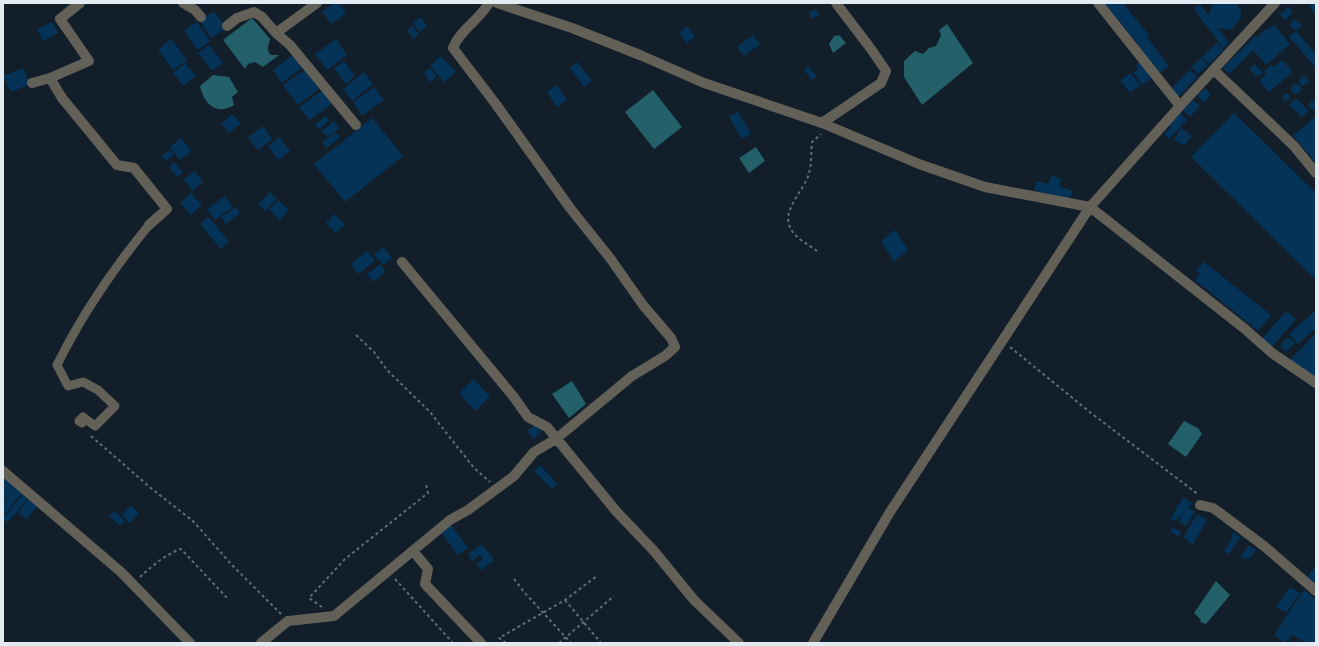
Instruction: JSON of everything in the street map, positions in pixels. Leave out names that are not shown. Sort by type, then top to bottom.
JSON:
[{"type":"street","points":[[32,83],[50,78],[89,62],[60,19],[80,3]]},
{"type":"street","points":[[183,3],[195,10],[201,17]]},
{"type":"street","points":[[276,33],[317,3]]},
{"type":"street","points":[[261,643],[288,621],[334,616],[450,520],[468,510],[514,476],[534,452],[556,439],[632,376],[665,356],[675,347],[671,338],[643,305],[610,258],[570,208],[495,103],[453,48],[456,40],[478,18],[489,3]]},
{"type":"street","points":[[497,3],[516,6],[640,55],[704,84],[826,125],[919,164],[985,187],[1090,208],[1246,329],[1272,352],[1316,383]]},
{"type":"street","points":[[826,125],[881,83],[886,71],[836,3]]},
{"type":"street","points":[[1098,3],[1180,106]]},
{"type":"street","points":[[813,643],[890,512],[1090,208],[1180,106],[1275,3]]},
{"type":"street","points":[[227,26],[237,18],[254,12],[262,17],[276,33],[290,45],[356,125]]},
{"type":"street","points":[[1214,70],[1294,146],[1316,173]]},
{"type":"street","points":[[50,78],[62,98],[117,165],[134,168],[167,209],[149,225],[121,259],[74,331],[57,365],[68,386],[83,382],[98,390],[115,406],[95,426],[83,418],[79,421],[82,423]]},
{"type":"street","points":[[402,262],[514,396],[528,417],[547,427],[616,511],[654,551],[694,600],[739,643]]},
{"type":"street","points":[[3,471],[104,558],[190,643]]},
{"type":"street","points":[[1200,505],[1213,508],[1264,546],[1316,591]]},
{"type":"street","points":[[413,551],[428,569],[425,584],[481,643]]},
{"type":"path","points":[[817,251],[791,229],[788,217],[791,208],[810,172],[812,142],[826,125]]},
{"type":"path","points":[[356,335],[374,352],[387,370],[430,412],[474,468],[496,489]]},
{"type":"path","points":[[1003,341],[1091,413],[1187,484],[1213,508]]},
{"type":"path","points":[[82,423],[91,436],[152,489],[193,521],[232,564],[288,621]]},
{"type":"path","points":[[334,616],[309,598],[346,559],[428,492],[426,484]]},
{"type":"path","points":[[132,584],[150,568],[163,560],[169,553],[181,549],[227,598]]},
{"type":"path","points":[[388,571],[398,584],[453,643]]},
{"type":"path","points":[[506,643],[499,638],[565,600],[598,576]]},
{"type":"path","points":[[514,578],[524,592],[571,643]]},
{"type":"path","points":[[559,643],[614,596]]},
{"type":"path","points":[[565,600],[601,643]]},
{"type":"water","points":[[252,18],[270,39],[268,47],[269,53],[271,55],[279,55],[263,67],[255,62],[248,64],[245,69],[223,40]]},
{"type":"water","points":[[947,24],[973,63],[922,105],[904,77],[904,61],[915,51],[923,54],[929,48],[936,46],[941,35],[939,30]]},
{"type":"water","points":[[839,35],[846,43],[833,53],[829,44],[834,36]]},
{"type":"water","points":[[213,75],[229,77],[238,92],[232,97],[234,105],[228,108],[216,109],[204,98],[200,86]]},
{"type":"water","points":[[653,90],[682,127],[654,149],[625,112]]},
{"type":"water","points":[[756,147],[765,161],[749,173],[739,158]]},
{"type":"water","points":[[572,381],[586,404],[569,418],[552,394]]},
{"type":"water","points":[[1184,421],[1198,428],[1202,434],[1186,457],[1168,444]]},
{"type":"water","points":[[1216,581],[1230,595],[1206,624],[1200,622],[1201,620],[1194,613]]},
{"type":"building","points":[[334,3],[338,3],[346,13],[332,24],[322,12]]},
{"type":"building","points":[[1104,3],[1123,3],[1149,35],[1142,41],[1147,37],[1169,66],[1158,74],[1136,45],[1138,44]]},
{"type":"building","points":[[1214,3],[1236,3],[1241,11],[1241,18],[1234,27],[1228,30],[1218,28],[1229,43],[1223,48],[1194,9],[1200,4],[1209,16],[1210,10]]},
{"type":"building","points":[[1313,3],[1316,3],[1316,14],[1309,7]]},
{"type":"building","points":[[1288,7],[1293,13],[1285,20],[1280,14]]},
{"type":"building","points":[[816,9],[819,14],[812,19],[809,13]]},
{"type":"building","points":[[214,11],[226,28],[211,38],[200,21]]},
{"type":"building","points":[[421,17],[427,26],[420,32],[413,23]]},
{"type":"building","points":[[1295,19],[1302,25],[1296,31],[1289,25]]},
{"type":"building","points":[[52,22],[58,33],[43,41],[37,29]]},
{"type":"building","points":[[197,22],[210,41],[197,50],[184,30]]},
{"type":"building","points":[[1274,25],[1290,44],[1266,65],[1253,50],[1229,74],[1223,68],[1256,35],[1258,38],[1260,36],[1259,35],[1266,29],[1267,30]]},
{"type":"building","points":[[413,26],[419,35],[413,39],[407,30]]},
{"type":"building","points":[[687,26],[695,36],[687,43],[679,33]]},
{"type":"building","points":[[1296,31],[1316,54],[1316,68],[1289,37]]},
{"type":"building","points":[[753,35],[760,44],[744,56],[737,47]]},
{"type":"building","points":[[171,39],[187,60],[173,70],[158,50]]},
{"type":"building","points":[[336,39],[347,55],[327,70],[315,54]]},
{"type":"building","points":[[1217,43],[1224,50],[1209,64],[1202,57]]},
{"type":"building","points":[[209,45],[223,63],[212,71],[198,53]]},
{"type":"building","points":[[294,54],[303,67],[282,83],[273,70]]},
{"type":"building","points":[[441,56],[456,72],[444,82],[430,66]]},
{"type":"building","points":[[1201,58],[1208,65],[1198,74],[1191,67]]},
{"type":"building","points":[[1142,60],[1153,77],[1142,85],[1133,72],[1138,69],[1136,65]]},
{"type":"building","points":[[1282,60],[1293,72],[1269,92],[1259,81],[1266,74],[1264,72],[1271,65],[1274,67]]},
{"type":"building","points":[[344,61],[355,76],[346,84],[334,68]]},
{"type":"building","points":[[577,62],[592,81],[584,87],[570,68]]},
{"type":"building","points":[[185,63],[196,76],[183,86],[173,73]]},
{"type":"building","points":[[1255,64],[1263,73],[1257,77],[1249,69]]},
{"type":"building","points":[[808,66],[817,76],[812,80],[804,70]]},
{"type":"building","points":[[23,68],[30,84],[11,92],[3,76]]},
{"type":"building","points":[[430,68],[437,77],[430,82],[424,72]]},
{"type":"building","points":[[306,69],[320,88],[298,105],[283,85]]},
{"type":"building","points":[[1190,70],[1198,77],[1177,98],[1170,90]]},
{"type":"building","points":[[364,72],[373,84],[352,101],[343,89]]},
{"type":"building","points":[[1131,73],[1140,85],[1130,93],[1120,80]]},
{"type":"building","points":[[1304,76],[1309,81],[1304,86],[1299,81]]},
{"type":"building","points":[[1294,84],[1298,84],[1300,85],[1300,93],[1294,94],[1291,91],[1291,87]]},
{"type":"building","points":[[557,85],[567,100],[557,107],[547,92]]},
{"type":"building","points":[[374,87],[384,100],[362,116],[353,102]]},
{"type":"building","points":[[1205,88],[1211,95],[1204,103],[1197,96]]},
{"type":"building","points":[[323,90],[332,104],[309,120],[299,107]]},
{"type":"building","points":[[1286,93],[1289,94],[1289,100],[1286,101],[1283,100],[1282,97],[1283,94]]},
{"type":"building","points":[[1296,98],[1309,111],[1302,117],[1289,105]]},
{"type":"building","points":[[1193,100],[1200,106],[1190,117],[1183,111]]},
{"type":"building","points":[[1313,100],[1316,103],[1316,109],[1314,111],[1308,105]]},
{"type":"building","points":[[738,112],[751,134],[742,139],[729,117]]},
{"type":"building","points":[[1180,113],[1187,120],[1169,139],[1164,133],[1171,127],[1169,125]]},
{"type":"building","points":[[1234,113],[1316,193],[1316,280],[1191,157]]},
{"type":"building","points":[[233,114],[241,124],[229,133],[221,123]]},
{"type":"building","points":[[326,116],[329,121],[319,129],[315,124]]},
{"type":"building","points":[[1316,116],[1316,163],[1293,136]]},
{"type":"building","points":[[372,118],[403,156],[345,202],[314,164]]},
{"type":"building","points":[[334,121],[339,128],[328,137],[322,131]]},
{"type":"building","points":[[263,126],[272,139],[258,150],[248,137]]},
{"type":"building","points":[[1181,128],[1192,136],[1184,146],[1174,139]]},
{"type":"building","points":[[336,132],[340,138],[326,148],[322,142]]},
{"type":"building","points":[[280,137],[290,151],[278,160],[268,146]]},
{"type":"building","points":[[181,138],[191,151],[180,160],[170,147]]},
{"type":"building","points":[[170,150],[174,155],[166,161],[162,156]]},
{"type":"building","points":[[174,162],[183,172],[177,177],[169,167]]},
{"type":"building","points":[[195,171],[203,182],[192,191],[184,179]]},
{"type":"building","points":[[1052,175],[1062,180],[1059,186],[1073,191],[1069,201],[1034,190],[1037,181],[1048,184]]},
{"type":"building","points":[[270,192],[277,199],[265,211],[258,204]]},
{"type":"building","points":[[191,193],[202,205],[191,215],[180,203]]},
{"type":"building","points":[[225,196],[233,207],[215,220],[207,209]]},
{"type":"building","points":[[278,200],[289,210],[280,220],[269,210]]},
{"type":"building","points":[[236,207],[240,213],[226,224],[221,217]]},
{"type":"building","points":[[335,214],[345,225],[335,233],[326,222]]},
{"type":"building","points":[[208,217],[229,241],[221,249],[200,224]]},
{"type":"building","points":[[895,230],[908,250],[894,262],[881,241]]},
{"type":"building","points":[[383,247],[392,258],[383,265],[374,254]]},
{"type":"building","points":[[367,251],[375,261],[358,274],[351,264]]},
{"type":"building","points":[[1204,262],[1271,315],[1258,331],[1195,280],[1200,274],[1196,271]]},
{"type":"building","points":[[380,264],[386,272],[373,282],[367,274]]},
{"type":"building","points":[[1286,311],[1296,319],[1271,348],[1261,340]]},
{"type":"building","points":[[1315,311],[1316,328],[1298,344],[1289,334]]},
{"type":"building","points":[[1316,333],[1316,380],[1290,360]]},
{"type":"building","points":[[1288,337],[1295,343],[1286,352],[1280,346]]},
{"type":"building","points":[[474,379],[490,397],[475,411],[459,393]]},
{"type":"building","points":[[535,424],[541,432],[533,439],[527,431]]},
{"type":"building","points":[[540,465],[557,484],[552,489],[534,471]]},
{"type":"building","points":[[3,478],[22,493],[3,516],[3,503],[14,490],[3,501]]},
{"type":"building","points":[[24,493],[29,497],[7,523],[3,518]]},
{"type":"building","points":[[1183,497],[1192,503],[1188,508],[1195,512],[1186,526],[1179,522],[1180,516],[1175,522],[1171,518]]},
{"type":"building","points":[[28,499],[37,506],[27,519],[18,513]]},
{"type":"building","points":[[131,505],[139,513],[130,523],[122,515]]},
{"type":"building","points":[[114,511],[125,521],[121,526],[109,517]]},
{"type":"building","points":[[1197,514],[1207,520],[1193,544],[1183,538]]},
{"type":"building","points":[[450,524],[468,548],[458,555],[440,531]]},
{"type":"building","points":[[1173,527],[1181,532],[1179,537],[1170,531]]},
{"type":"building","points":[[1233,532],[1240,537],[1229,554],[1224,551],[1233,538],[1230,536]]},
{"type":"building","points":[[482,544],[494,560],[481,570],[477,564],[483,559],[480,555],[472,561],[468,554]]},
{"type":"building","points":[[1249,545],[1256,550],[1249,559],[1247,558],[1246,560],[1241,557]]},
{"type":"building","points":[[1316,565],[1316,585],[1307,578]]},
{"type":"building","points":[[1290,587],[1300,593],[1286,613],[1276,607]]},
{"type":"building","points":[[1304,590],[1316,599],[1316,643],[1306,643],[1293,635],[1285,643],[1274,635]]}]
